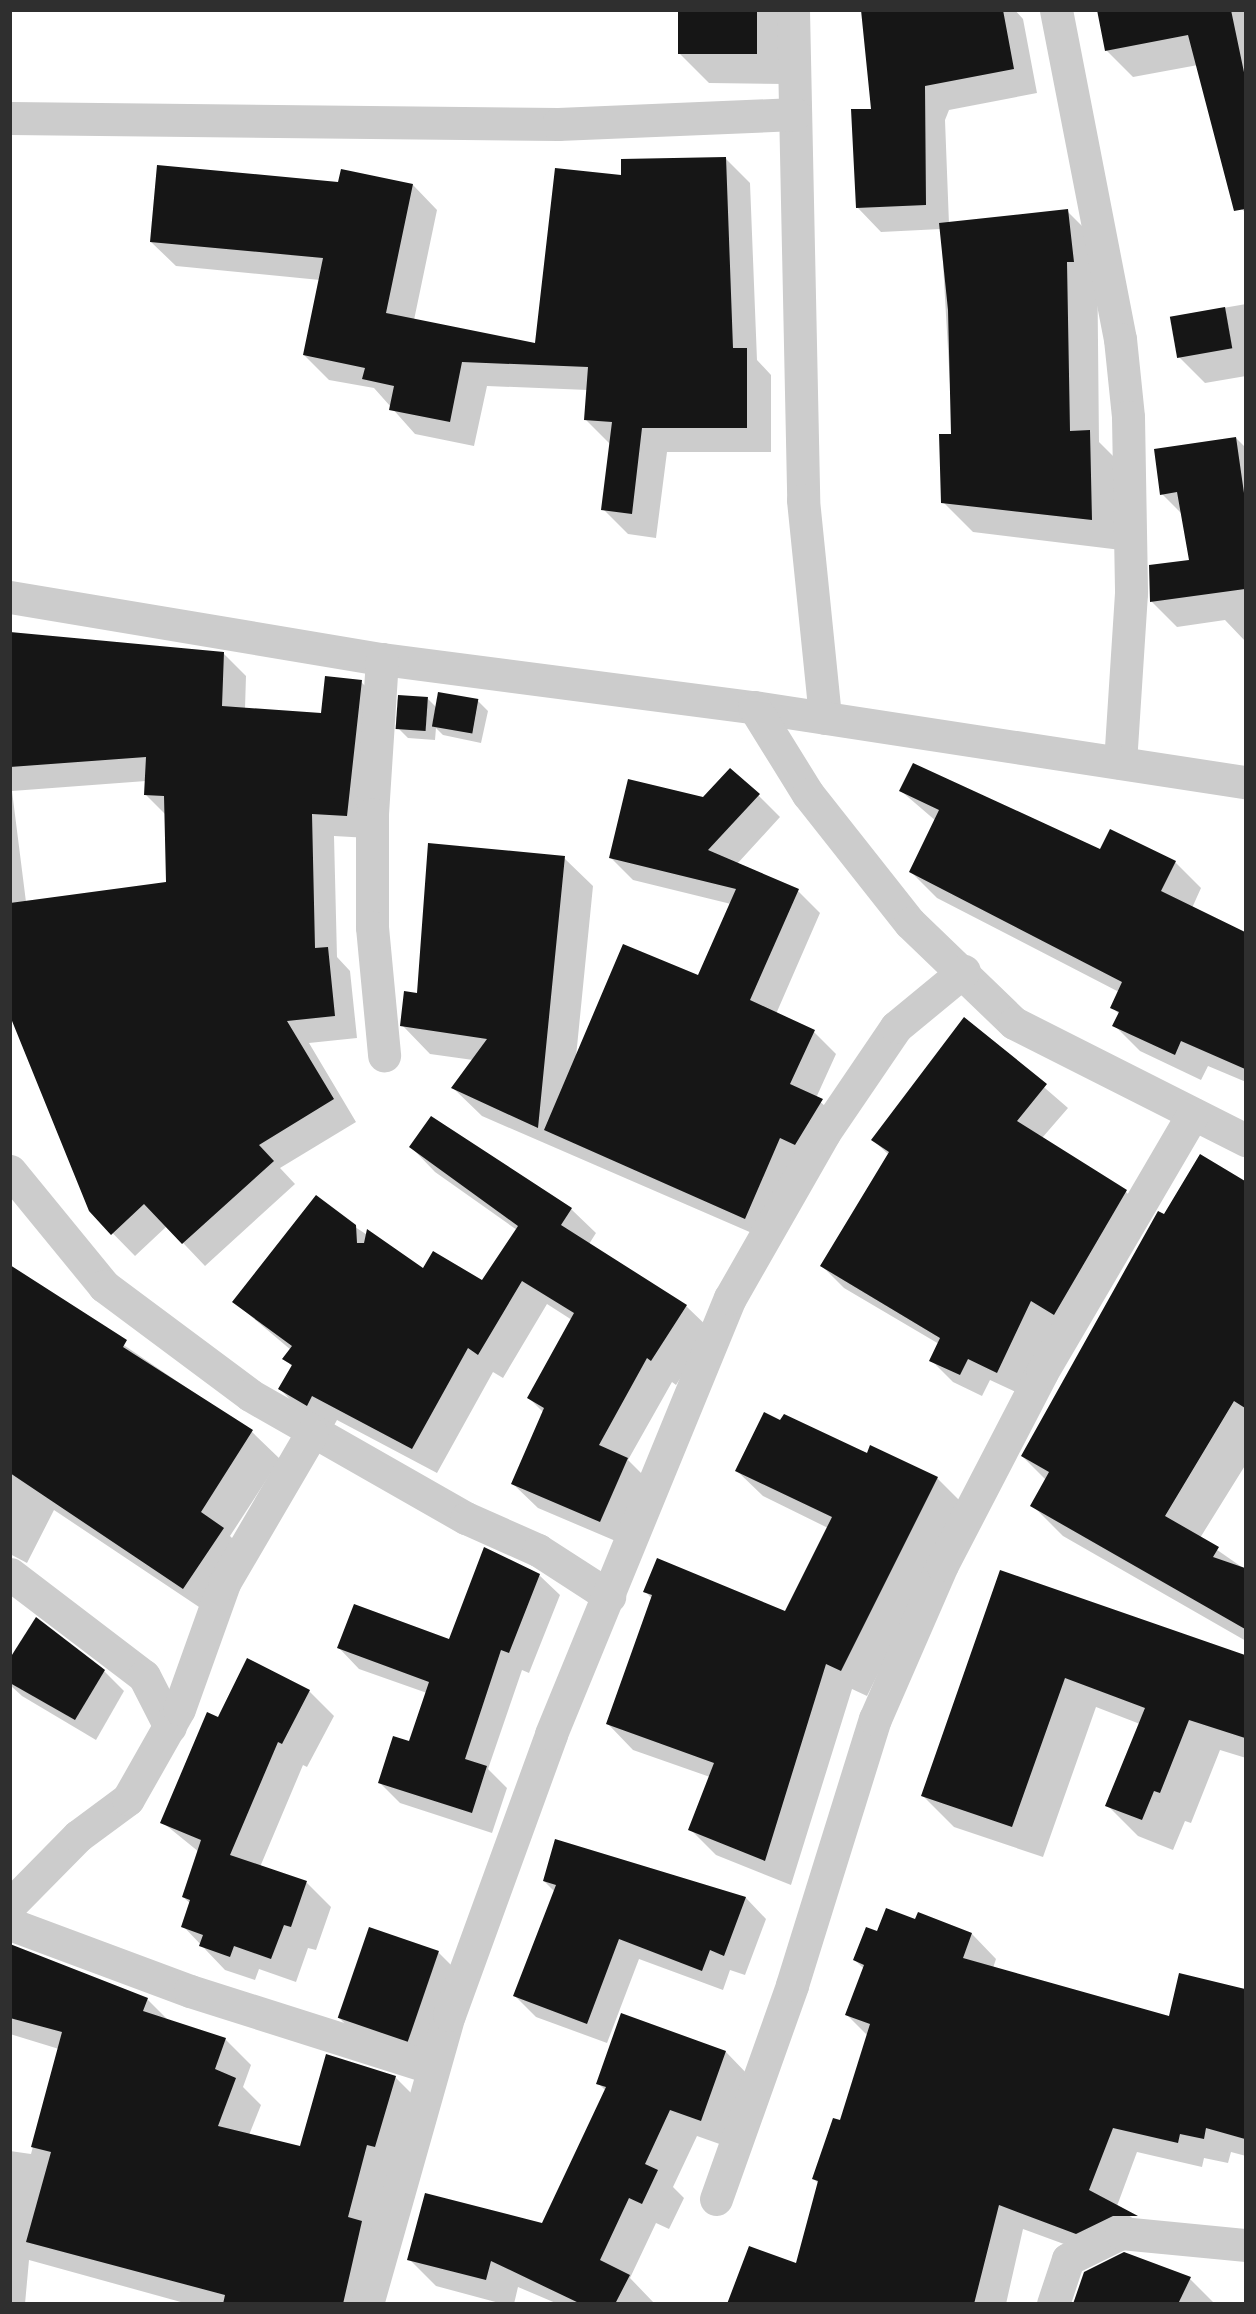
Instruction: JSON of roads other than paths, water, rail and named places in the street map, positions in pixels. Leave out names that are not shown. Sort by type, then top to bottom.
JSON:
[{"type":"street","points":[[793,10],[803,500],[825,718]]},
{"type":"street","points":[[1056,10],[1120,339],[1128,417],[1131,593],[1120,763]]},
{"type":"street","points":[[10,118],[558,124],[795,114]]},
{"type":"street","points":[[10,597],[382,659],[754,707],[1245,782]]},
{"type":"street","points":[[382,659],[372,814],[372,927],[384,1055]]},
{"type":"street","points":[[754,707],[808,794],[910,923],[964,971],[1014,1023],[1245,1140]]},
{"type":"street","points":[[367,2304],[433,2068],[551,1734],[730,1298],[824,1133],[896,1027],[964,971]]},
{"type":"street","points":[[716,2199],[792,1985],[875,1719],[942,1564],[1042,1372],[1193,1114]]},
{"type":"street","points":[[10,1172],[104,1286],[250,1395],[311,1434],[425,1491],[466,1518],[538,1550],[609,1596]]},
{"type":"street","points":[[10,1905],[78,1836],[128,1799],[170,1727],[224,1584],[311,1434]]},
{"type":"street","points":[[10,1574],[144,1676],[170,1727]]},
{"type":"street","points":[[10,1924],[190,1991],[433,2068]]},
{"type":"street","points":[[1053,2304],[1068,2259],[1121,2233],[1245,2245]]}]
